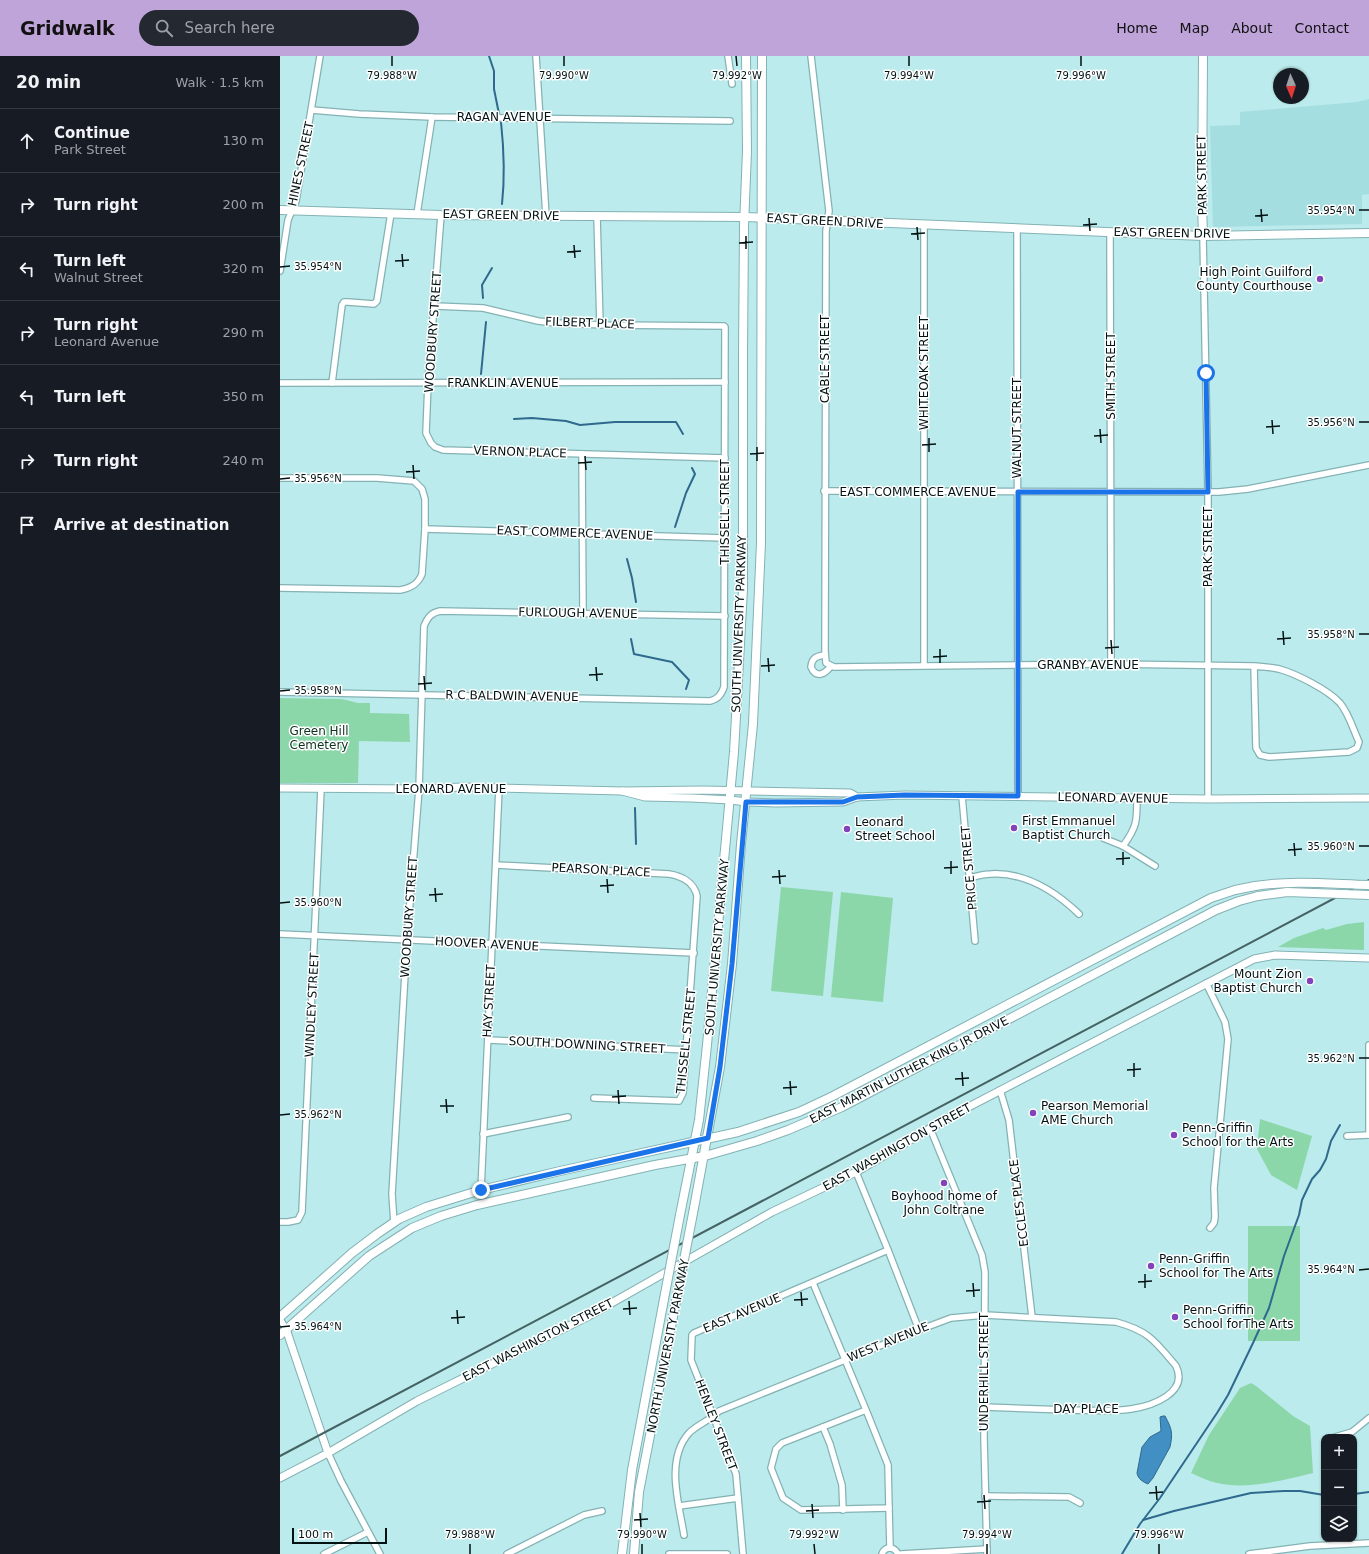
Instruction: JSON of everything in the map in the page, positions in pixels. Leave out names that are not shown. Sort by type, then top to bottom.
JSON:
[{"type":"main road","name":"SOUTH UNIVERSITY PARKWAY","points":[[695,1141],[699,1120],[707,1045],[732,790],[743,589],[742,528],[747,151],[746,56]]},
{"type":"main road","name":"SOUTH UNIVERSITY PARKWAY","points":[[708,1138],[720,1067],[731,971],[753,724],[761,543],[762,56]]},
{"type":"main road","name":"PARK STREET","points":[[1203,56],[1203,236]]},
{"type":"main road","name":"EAST GREEN DRIVE","points":[[280,210],[441,215],[745,217],[1203,236],[1369,233]]},
{"type":"main road","name":"EAST MARTIN LUTHER KING JR DRIVE","points":[[280,1318],[352,1253],[394,1223],[426,1207],[481,1190],[738,1132],[799,1112],[833,1096],[1211,898],[1235,890],[1279,882],[1369,885]]},
{"type":"main road","name":"EAST MARTIN LUTHER KING JR DRIVE","points":[[283,1332],[368,1256],[412,1228],[434,1219],[477,1205],[655,1165],[705,1156],[758,1141],[788,1130],[842,1107],[1216,910],[1239,901],[1258,896],[1287,892],[1369,895]]},
{"type":"main road","name":"NORTH UNIVERSITY PARKWAY","points":[[634,1554],[640,1492],[708,1138]]},
{"type":"main road","name":"NORTH UNIVERSITY PARKWAY","points":[[622,1554],[632,1470],[695,1141]]},
{"type":"street","name":"HINES STREET","points":[[280,271],[288,220],[296,200],[320,56]]},
{"type":"street","points":[[536,56],[546,216]]},
{"type":"street","points":[[728,56],[732,84]]},
{"type":"street","name":"CABLE STREET","points":[[811,56],[829,211],[826,231],[824,491],[825,655],[829,664]]},
{"type":"street","name":"RAGAN AVENUE","points":[[312,110],[359,114],[432,117],[539,117],[730,121]]},
{"type":"street","points":[[417,214],[432,117]]},
{"type":"street","points":[[332,383],[342,305],[344,302],[374,304],[377,301],[392,213]]},
{"type":"street","name":"WOODBURY STREET","points":[[435,447],[430,443],[426,433],[428,383],[441,215]]},
{"type":"street","points":[[597,216],[600,325]]},
{"type":"street","name":"WHITEOAK STREET","points":[[924,225],[924,665]]},
{"type":"street","name":"WALNUT STREET","points":[[1017,228],[1018,796]]},
{"type":"street","name":"SMITH STREET","points":[[1110,232],[1111,664]]},
{"type":"street","name":"PARK STREET","points":[[1203,236],[1208,492],[1208,798]]},
{"type":"street","name":"FILBERT PLACE","points":[[435,306],[484,308],[555,323],[600,325],[724,326]]},
{"type":"street","name":"THISSELL STREET","points":[[719,697],[724,687],[725,616],[726,331],[724,326]]},
{"type":"street","name":"FRANKLIN AVENUE","points":[[280,383],[726,382]]},
{"type":"street","name":"VERNON PLACE","points":[[435,447],[443,450],[725,458]]},
{"type":"street","points":[[582,454],[582,614]]},
{"type":"street","name":"EAST COMMERCE AVENUE","points":[[824,491],[1208,492],[1248,489],[1369,465]]},
{"type":"street","points":[[280,478],[377,478],[410,480],[419,485],[424,493],[425,529],[423,570],[420,580],[412,587],[400,590],[280,588]]},
{"type":"street","name":"EAST COMMERCE AVENUE","points":[[425,529],[725,538]]},
{"type":"street","name":"FURLOUGH AVENUE","points":[[431,614],[440,611],[725,616]]},
{"type":"street","name":"WOODBURY STREET","points":[[394,1223],[392,1194],[407,940],[419,789],[424,626],[431,614]]},
{"type":"street","points":[[825,655],[816,656],[813,659],[811,667],[813,672],[822,675],[827,672],[829,664]]},
{"type":"street","name":"GRANBY AVENUE","points":[[829,664],[1209,665],[1254,666],[1279,669],[1304,679],[1327,693],[1340,704],[1349,717],[1359,742],[1357,748],[1349,752],[1269,756],[1260,755],[1256,748],[1254,666]]},
{"type":"street","name":"R C BALDWIN AVENUE","points":[[280,692],[710,701],[719,697]]},
{"type":"street","name":"LEONARD AVENUE","points":[[280,788],[419,789],[462,787],[622,791],[732,790],[850,793],[857,797]]},
{"type":"street","name":"HAY STREET","points":[[481,1190],[499,788]]},
{"type":"street","name":"WINDLEY STREET","points":[[280,1222],[298,1220],[302,1212],[321,789]]},
{"type":"street","name":"LEONARD AVENUE","points":[[622,791],[645,797],[731,800],[746,802],[843,802],[857,797],[905,795],[1137,798],[1369,798]]},
{"type":"street","name":"PRICE STREET","points":[[962,796],[975,941]]},
{"type":"street","points":[[1124,846],[1134,831],[1136,823],[1137,798]]},
{"type":"street","points":[[1103,838],[1124,846],[1155,866]]},
{"type":"street","name":"PEARSON PLACE","points":[[496,865],[668,874],[682,877],[695,889],[697,896]]},
{"type":"street","points":[[970,878],[991,874],[1023,877],[1047,889],[1071,906],[1079,914]]},
{"type":"street","name":"THISSELL STREET","points":[[594,1098],[679,1101],[683,1093],[697,896]]},
{"type":"street","name":"HOOVER AVENUE","points":[[280,934],[694,953]]},
{"type":"street","name":"EAST WASHINGTON STREET","points":[[280,1478],[328,1453],[375,1424],[417,1401],[587,1317],[772,1212],[856,1172],[930,1128],[1000,1090],[1254,959],[1268,955],[1369,958]]},
{"type":"street","points":[[1206,983],[1225,1022],[1228,1040],[1214,1188],[1215,1217],[1214,1223],[1210,1228]]},
{"type":"street","name":"SOUTH DOWNING STREET","points":[[488,1040],[686,1050]]},
{"type":"street","points":[[1347,1136],[1369,1135],[1369,1045]]},
{"type":"street","name":"ECCLES PLACE","points":[[1000,1090],[1009,1120],[1032,1317]]},
{"type":"street","points":[[483,1134],[568,1117]]},
{"type":"street","name":"UNDERHILL STREET","points":[[930,1128],[982,1255],[985,1272],[984,1406],[987,1551]]},
{"type":"street","points":[[856,1172],[919,1330]]},
{"type":"street","name":"EAST AVENUE","points":[[691,1344],[694,1333],[888,1250]]},
{"type":"street","points":[[813,1283],[888,1464],[890,1548]]},
{"type":"street","name":"WEST AVENUE","points":[[684,1535],[676,1482],[676,1465],[681,1446],[690,1433],[719,1412],[736,1404],[951,1318],[984,1314],[1116,1322],[1132,1326],[1152,1338],[1176,1366],[1179,1372],[1179,1382]]},
{"type":"street","points":[[280,1318],[283,1332],[328,1453],[380,1554]]},
{"type":"street","name":"HENLEY STREET","points":[[691,1344],[691,1360],[736,1474],[743,1554]]},
{"type":"street","name":"DAY PLACE","points":[[984,1406],[1080,1410],[1132,1409],[1156,1402],[1171,1393],[1177,1387],[1179,1382]]},
{"type":"street","points":[[866,1410],[782,1443],[776,1449],[771,1468],[783,1498],[801,1510],[889,1508]]},
{"type":"street","points":[[1345,1434],[1352,1432],[1369,1418]]},
{"type":"street","points":[[823,1427],[830,1444],[842,1485],[843,1510]]},
{"type":"street","points":[[986,1496],[1069,1497],[1080,1503]]},
{"type":"street","points":[[679,1506],[738,1498]]},
{"type":"street","points":[[508,1554],[517,1552],[584,1515],[602,1511]]},
{"type":"street","points":[[324,1554],[368,1532]]},
{"type":"street","points":[[1249,1554],[1310,1546],[1369,1542]]},
{"type":"street","points":[[882,1554],[885,1550],[890,1548],[895,1550],[898,1554]]},
{"type":"street","points":[[901,1554],[987,1551]]},
{"type":"street","points":[[669,1554],[727,1554]]},
{"type":"shaded area","points":[[1369,99],[1369,194],[1362,195],[1362,224],[1213,227],[1210,126],[1240,125],[1240,112],[1357,102]]},
{"type":"green space","name":"Green Hill Cemetery","points":[[280,698],[342,699],[358,703],[370,703],[370,713],[409,714],[410,742],[359,741],[358,783],[280,783]]},
{"type":"green space","points":[[781,887],[833,892],[823,996],[771,991]]},
{"type":"green space","points":[[841,892],[893,898],[883,1002],[831,997]]},
{"type":"green space","points":[[1364,922],[1364,950],[1278,947],[1294,938],[1323,928],[1326,930],[1347,924]]},
{"type":"green space","points":[[1260,1119],[1312,1136],[1297,1190],[1271,1175],[1257,1149]]},
{"type":"green space","points":[[1248,1226],[1300,1226],[1300,1341],[1248,1341]]},
{"type":"green space","points":[[1251,1383],[1293,1416],[1310,1426],[1313,1473],[1253,1485],[1229,1485],[1207,1480],[1191,1473],[1209,1435],[1240,1388]]},
{"type":"water","points":[[1165,1416],[1171,1431],[1170,1447],[1153,1478],[1148,1484],[1138,1477],[1137,1473],[1142,1447],[1150,1437],[1161,1431],[1160,1417]]},
{"type":"waterway","points":[[489,56],[494,71],[494,89],[499,114]]},
{"type":"waterway","points":[[501,122],[504,163],[502,204]]},
{"type":"waterway","points":[[483,298],[482,285],[492,268]]},
{"type":"waterway","points":[[481,374],[486,322]]},
{"type":"waterway","points":[[514,419],[532,418],[566,421],[580,425],[615,422],[676,422],[683,434]]},
{"type":"waterway","points":[[675,527],[686,493],[695,474],[692,468]]},
{"type":"waterway","points":[[627,559],[636,602]]},
{"type":"waterway","points":[[631,639],[634,654],[672,662],[689,680],[686,689]]},
{"type":"waterway","points":[[635,808],[636,844]]},
{"type":"waterway","points":[[1122,1554],[1140,1524],[1160,1498],[1228,1395],[1269,1308],[1284,1256],[1299,1215],[1302,1200],[1312,1179],[1320,1170],[1326,1159],[1331,1141],[1340,1125]]},
{"type":"waterway","points":[[1143,1520],[1174,1511],[1251,1493],[1300,1491],[1321,1494]]},
{"type":"waterway","points":[[1357,1494],[1369,1492]]},
{"type":"railway","points":[[280,1456],[1369,880]]},
{"type":"place","name":"High Point Guilford County Courthouse","points":[[1320,279]]},
{"type":"place","name":"First Emmanuel Baptist Church","points":[[1014,828]]},
{"type":"place","name":"Leonard Street School","points":[[847,829]]},
{"type":"place","name":"Mount Zion Baptist Church","points":[[1310,981]]},
{"type":"place","name":"Pearson Memorial AME Church","points":[[1033,1113]]},
{"type":"place","name":"Penn-Griffin School for the Arts","points":[[1174,1135]]},
{"type":"place","name":"Boyhood home of John Coltrane","points":[[944,1183]]},
{"type":"place","name":"Penn-Griffin School for The Arts","points":[[1151,1266]]},
{"type":"place","name":"Penn-Griffin School forThe Arts","points":[[1175,1317]]},
{"type":"route","points":[[481,1190],[708,1138],[720,1067],[732,964],[741,844],[746,802],[821,803],[843,802],[857,797],[905,795],[1018,796],[1018,492],[1208,492],[1206,373]]}]
